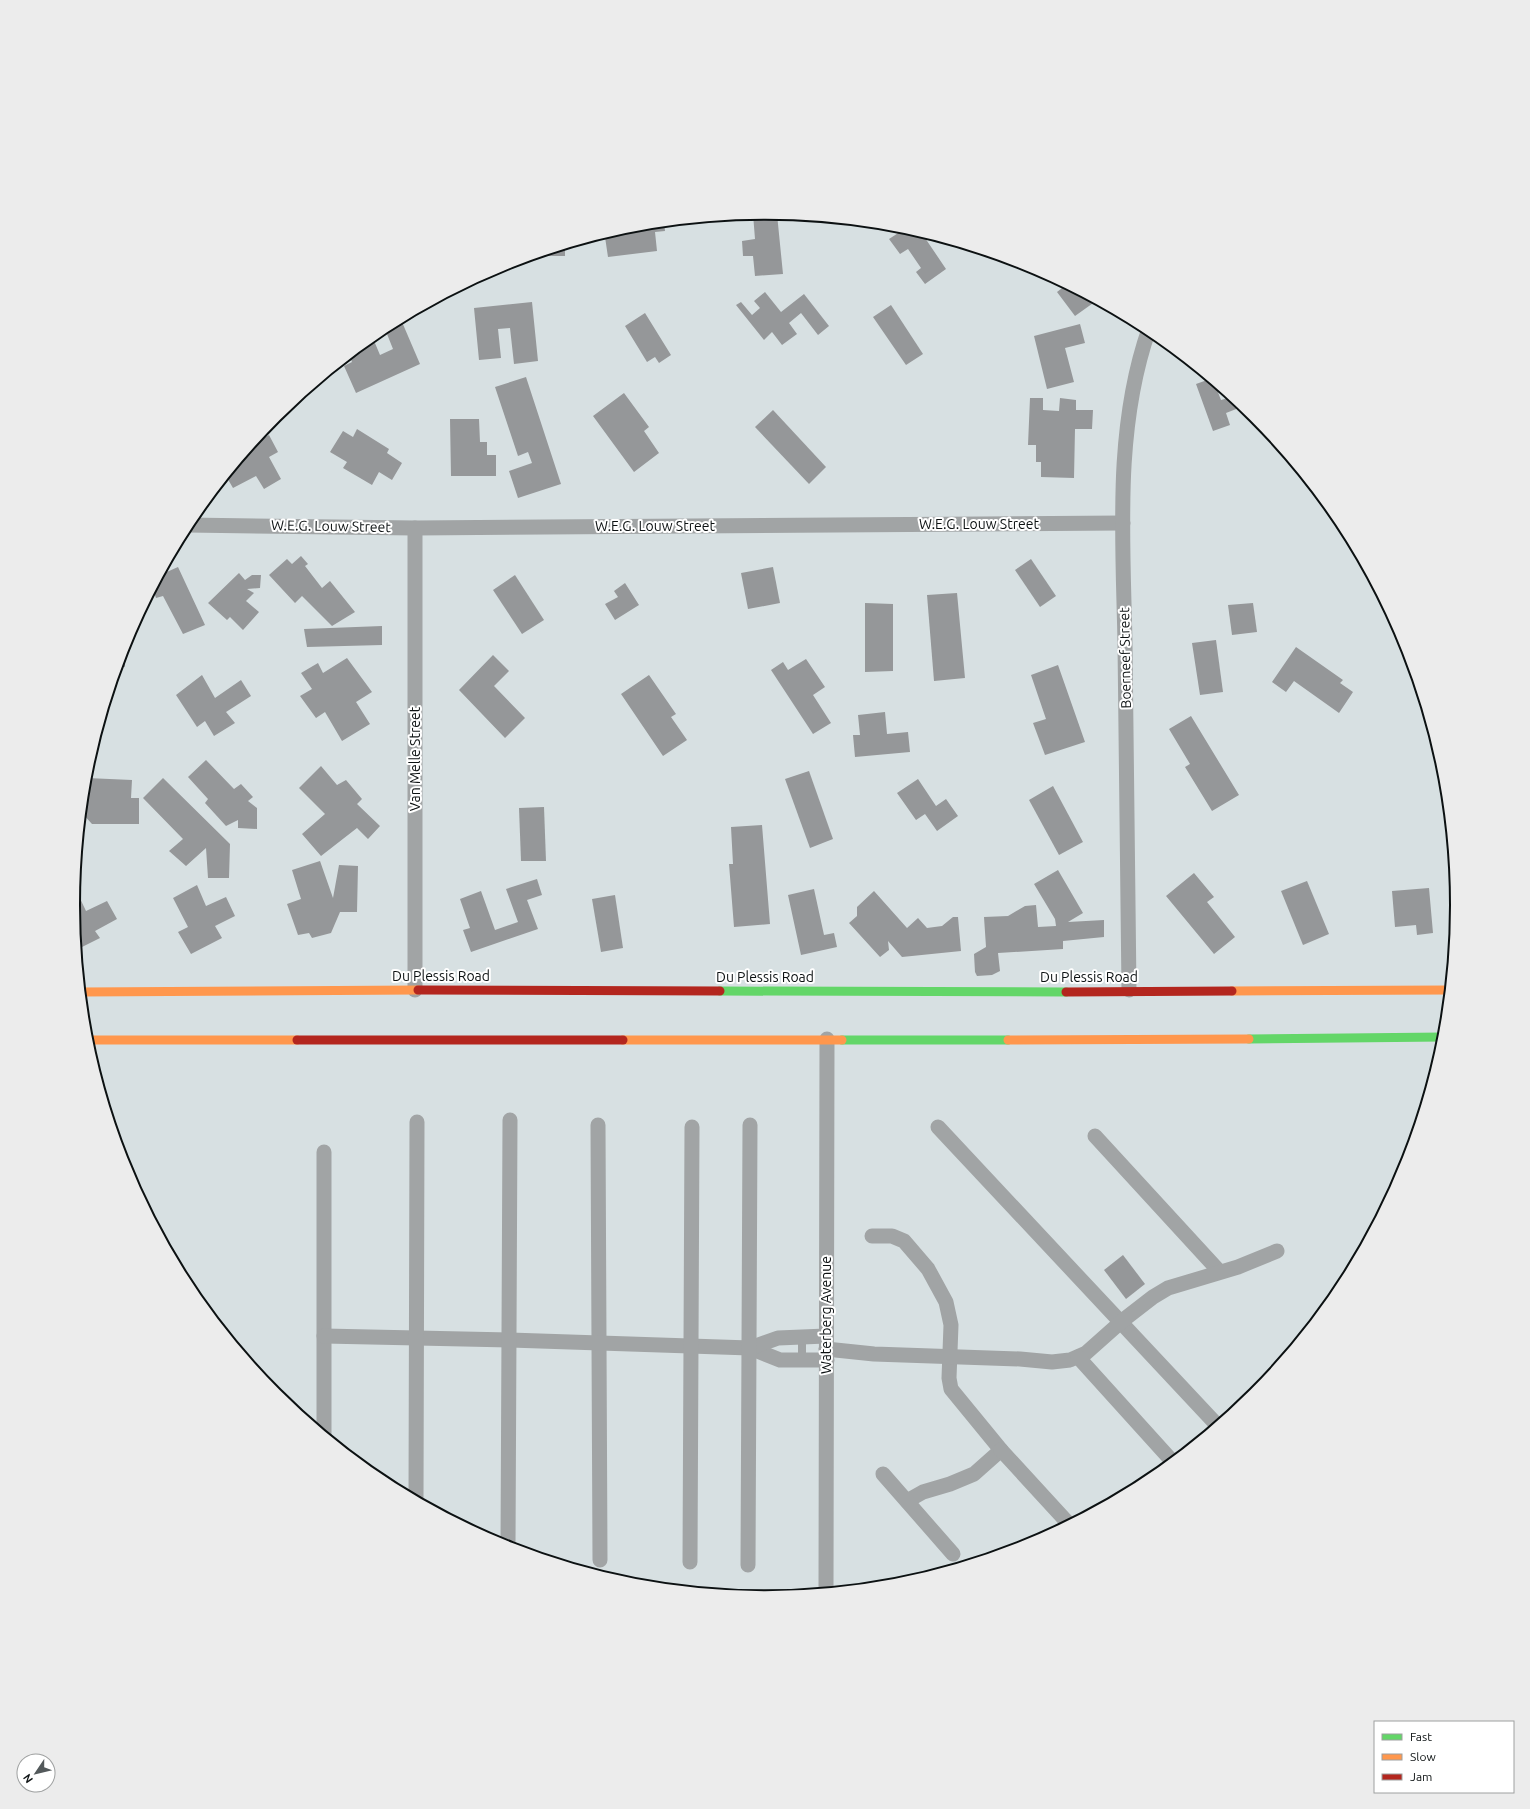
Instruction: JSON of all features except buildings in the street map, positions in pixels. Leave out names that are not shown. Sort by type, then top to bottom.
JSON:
[{"type":"street","name":"Boerneef Street","points":[[1130,990],[1123,524],[1126,426],[1140,356],[1147,336]]},
{"type":"street","name":"W.E.G. Louw Street","points":[[194,525],[415,528],[1123,524]]},
{"type":"street","name":"Van Melle Street","points":[[415,528],[415,990]]},
{"type":"street","name":"Du Plessis Road","points":[[86,992],[415,990],[951,992],[1130,990],[1444,990]]},
{"type":"street","points":[[93,1040],[1124,1040],[1437,1037]]},
{"type":"street","name":"Waterberg Avenue","points":[[826,1587],[827,1039]]},
{"type":"street","points":[[508,1539],[510,1120]]},
{"type":"street","points":[[416,1494],[417,1122]]},
{"type":"street","points":[[598,1125],[600,1560]]},
{"type":"street","points":[[748,1565],[750,1125]]},
{"type":"street","points":[[690,1562],[692,1127]]},
{"type":"street","points":[[938,1127],[1104,1306],[1122,1321],[1214,1422]]},
{"type":"street","points":[[1095,1136],[1219,1271]]},
{"type":"street","points":[[324,1152],[324,1429]]},
{"type":"street","points":[[872,1236],[892,1236],[904,1241],[928,1269],[946,1302],[951,1325],[949,1378],[951,1389],[1001,1450],[1065,1520]]},
{"type":"street","points":[[750,1348],[778,1338],[802,1337],[826,1349],[874,1354],[950,1356],[1052,1362],[1070,1360],[1086,1353],[1122,1321],[1153,1297],[1168,1288],[1219,1271],[1238,1267],[1277,1251]]},
{"type":"street","points":[[324,1336],[510,1340],[750,1348],[780,1360],[802,1360],[826,1349]]},
{"type":"street","points":[[1078,1357],[1169,1458]]},
{"type":"street","points":[[907,1501],[923,1492],[950,1484],[974,1474],[1001,1450]]},
{"type":"street","points":[[883,1474],[953,1554]]},
{"type":"lane","points":[[802,1337],[802,1360]]},
{"type":"traffic: fast","points":[[720,991],[1066,992]]},
{"type":"traffic: fast","points":[[1249,1039],[1437,1037]]},
{"type":"traffic: fast","points":[[842,1040],[1008,1040]]},
{"type":"traffic: slow","points":[[86,992],[418,990]]},
{"type":"traffic: slow","points":[[1232,991],[1444,990]]},
{"type":"traffic: slow","points":[[1008,1040],[1249,1039]]},
{"type":"traffic: slow","points":[[93,1040],[297,1040]]},
{"type":"traffic: slow","points":[[623,1040],[842,1040]]},
{"type":"traffic: jam","points":[[418,990],[720,991]]},
{"type":"traffic: jam","points":[[1066,992],[1232,991]]},
{"type":"traffic: jam","points":[[297,1040],[623,1040]]}]
